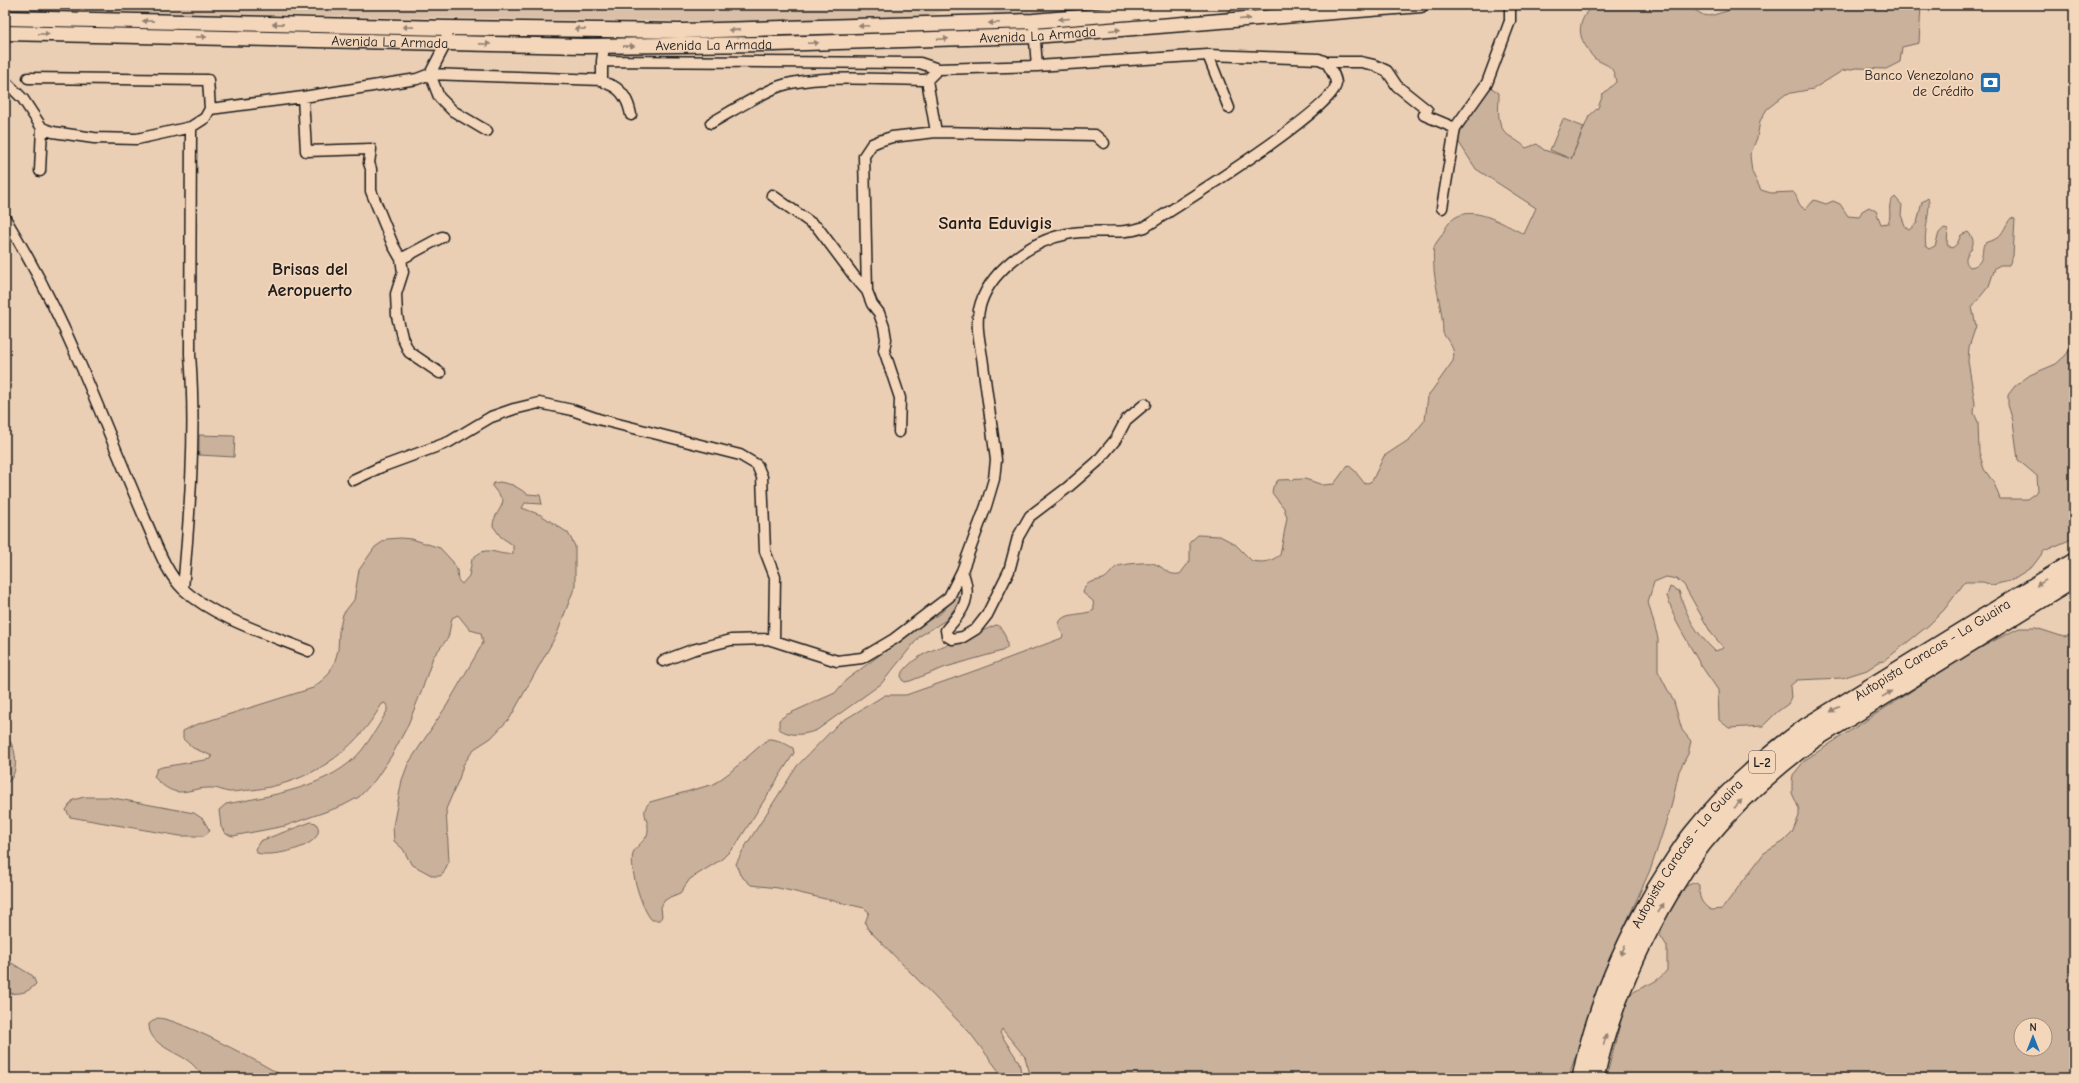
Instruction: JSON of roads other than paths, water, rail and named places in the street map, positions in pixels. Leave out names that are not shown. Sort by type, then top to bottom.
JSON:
[{"type":"highway","name":"Autopista Caracas - La Guaira","points":[[1581,1078],[1601,1005],[1618,960],[1635,924],[1677,855],[1692,834],[1732,790],[1779,747],[1806,727],[2074,562]]},
{"type":"highway","name":"Autopista Caracas - La Guaira","points":[[1595,1078],[1614,1010],[1637,953],[1648,931],[1696,853],[1742,800],[1788,758],[1814,739],[2074,579]]},
{"type":"main road","name":"Avenida La Armada","points":[[5,18],[447,28],[682,31],[1033,21],[1225,5]]},
{"type":"main road","name":"Avenida La Armada","points":[[5,33],[604,46],[774,44],[1034,36],[1421,5]]},
{"type":"street","points":[[1442,208],[1455,128],[1487,83],[1510,21],[1510,5]]},
{"type":"street","points":[[1033,21],[1037,66]]},
{"type":"street","points":[[447,28],[446,43],[430,74],[439,97],[453,112],[488,131]]},
{"type":"street","points":[[602,80],[604,46]]},
{"type":"street","points":[[602,61],[913,63],[938,69],[1037,66],[1208,55],[1319,59],[1326,62],[1361,62],[1374,65],[1387,71],[1397,86],[1427,110],[1424,115],[1455,128]]},
{"type":"street","points":[[1208,55],[1229,108]]},
{"type":"street","points":[[663,661],[692,650],[731,640],[768,639],[837,661],[862,658],[894,639],[949,597],[962,571],[994,479],[996,460],[979,334],[979,310],[988,287],[1006,267],[1027,251],[1047,240],[1068,234],[1123,232],[1145,227],[1273,142],[1317,108],[1333,92],[1336,84],[1333,73],[1326,62]]},
{"type":"street","points":[[711,123],[776,88],[794,82],[834,79],[927,80],[938,69]]},
{"type":"street","points":[[210,109],[303,98],[405,82],[430,74],[602,80],[617,89],[628,102],[631,115]]},
{"type":"street","points":[[5,81],[23,100],[42,128],[53,132],[94,138],[137,139],[191,126],[205,118],[210,109],[208,80],[28,78]]},
{"type":"street","points":[[927,80],[936,132]]},
{"type":"street","points":[[303,98],[306,151],[371,149],[369,163],[371,170],[371,192],[393,245],[401,259],[403,272],[396,294],[402,337],[409,352],[440,372]]},
{"type":"street","points":[[183,589],[189,524],[193,392],[190,354],[191,126]]},
{"type":"street","points":[[40,171],[42,128]]},
{"type":"street","points":[[899,432],[900,398],[884,350],[886,339],[884,327],[879,313],[872,304],[867,290],[864,156],[872,144],[892,137],[936,132],[1095,135],[1104,143]]},
{"type":"street","points":[[772,195],[818,228],[854,276],[867,290]]},
{"type":"street","points":[[5,218],[32,262],[81,366],[117,455],[164,562],[183,589],[199,603],[222,615],[309,651]]},
{"type":"street","points":[[401,259],[442,237]]},
{"type":"street","points":[[353,480],[381,467],[449,442],[491,417],[514,409],[539,403],[572,410],[598,419],[740,455],[757,465],[762,477],[765,550],[775,577],[774,641]]},
{"type":"street","points":[[962,571],[968,591],[962,610],[946,630],[948,636],[952,640],[963,637],[976,629],[987,615],[1009,571],[1018,537],[1030,516],[1067,488],[1096,462],[1116,439],[1126,420],[1145,404]]},
{"type":"place","name":"Banco Venezolano de Crédito","points":[[1990,83]]},
{"type":"district","name":"Santa Eduvigis","points":[[995,223]]},
{"type":"district","name":"Brisas del Aeropuerto","points":[[310,279]]}]
